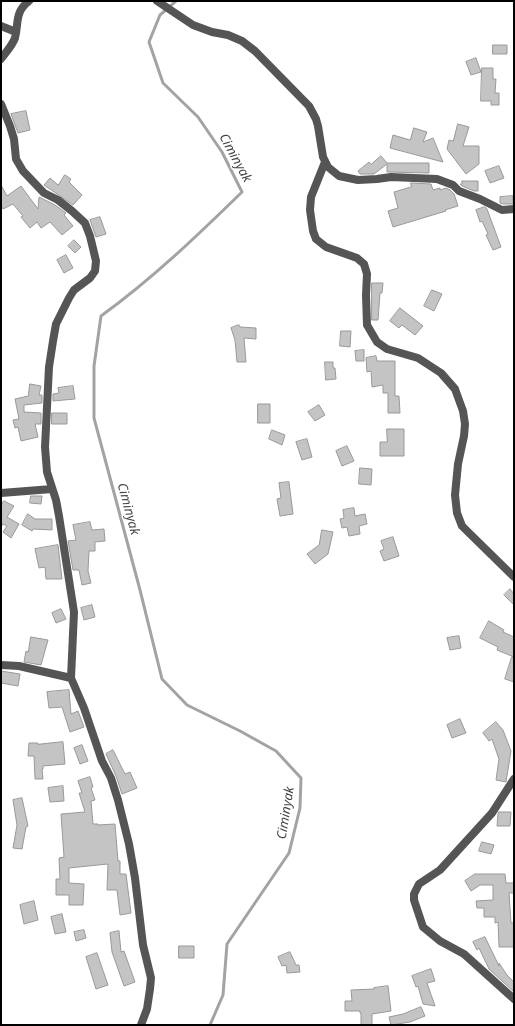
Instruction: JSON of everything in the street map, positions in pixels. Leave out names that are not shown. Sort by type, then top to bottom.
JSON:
[{"type":"street","points":[[1,59],[12,43],[16,32],[19,11],[29,1]]},
{"type":"street","points":[[158,2],[180,15],[193,25],[212,32],[228,35],[242,41],[255,50],[309,106],[316,119],[321,149],[325,162],[332,172],[339,176],[358,180],[377,179],[391,176],[437,179],[453,185],[459,191],[502,210],[514,209]]},
{"type":"street","points":[[1,26],[16,32]]},
{"type":"street","points":[[1,104],[14,139],[16,158],[23,171],[44,193],[58,200],[85,224],[90,236],[96,261],[95,271],[90,278],[74,290],[56,324],[49,367],[45,447],[47,472],[56,500],[74,612],[71,678],[81,701],[102,761],[116,793],[129,844],[135,878],[143,945],[151,978],[147,1009],[141,1025]]},
{"type":"street","points":[[325,162],[311,197],[310,210],[313,231],[316,239],[326,247],[357,258],[364,264],[367,274],[367,325],[377,342],[387,348],[418,358],[441,373],[455,389],[463,411],[465,424],[458,464],[455,495],[457,513],[462,526],[514,577]]},
{"type":"street","points":[[1,492],[52,489]]},
{"type":"street","points":[[1,665],[24,667],[71,678]]},
{"type":"street","points":[[514,779],[492,813],[440,870],[419,884],[414,894],[414,900],[423,927],[440,941],[464,954],[514,999]]},
{"type":"building","points":[[493,45],[507,45],[507,54],[493,54]]},
{"type":"building","points":[[476,58],[481,72],[471,75],[466,62]]},
{"type":"building","points":[[482,68],[493,68],[493,79],[496,79],[495,93],[499,93],[499,105],[491,105],[491,101],[481,101]]},
{"type":"building","points":[[26,111],[30,130],[18,133],[11,114]]},
{"type":"building","points":[[458,124],[469,127],[463,146],[479,146],[479,164],[466,174],[447,149],[449,140],[453,141]]},
{"type":"building","points":[[414,128],[427,132],[423,142],[433,138],[443,162],[390,148],[393,135],[410,140]]},
{"type":"building","points":[[381,156],[387,163],[429,163],[429,173],[387,172],[387,164],[374,174],[360,174],[358,171],[369,162],[371,164]]},
{"type":"building","points":[[499,166],[504,178],[490,183],[485,171]]},
{"type":"building","points":[[65,175],[71,179],[69,182],[82,195],[73,205],[44,185],[50,178],[58,185]]},
{"type":"building","points":[[462,181],[478,181],[478,191],[462,186],[460,184],[462,184]]},
{"type":"building","points":[[411,183],[431,184],[433,190],[446,188],[454,194],[458,206],[393,227],[388,211],[398,208],[394,192],[411,187]]},
{"type":"building","points":[[1,185],[7,196],[21,186],[38,209],[39,197],[55,205],[66,213],[64,215],[73,226],[62,235],[50,222],[41,228],[37,222],[30,228],[21,217],[23,216],[13,204],[3,209],[1,205]]},
{"type":"building","points":[[513,196],[513,204],[500,203],[500,197]]},
{"type":"building","points":[[485,207],[501,247],[493,250],[486,235],[488,234],[482,221],[480,222],[476,210]]},
{"type":"building","points":[[100,217],[106,234],[96,237],[90,220]]},
{"type":"building","points":[[74,240],[81,247],[75,253],[68,246]]},
{"type":"building","points":[[66,255],[73,268],[64,273],[57,260]]},
{"type":"building","points":[[372,283],[383,283],[382,293],[380,293],[378,320],[372,320]]},
{"type":"building","points":[[432,290],[442,294],[434,311],[424,306]]},
{"type":"building","points":[[400,308],[423,326],[415,335],[402,325],[399,328],[390,321]]},
{"type":"building","points":[[239,325],[240,327],[256,328],[256,339],[244,338],[246,362],[237,362],[235,340],[231,328]]},
{"type":"building","points":[[341,331],[351,331],[350,347],[340,346]]},
{"type":"building","points":[[364,350],[364,361],[356,361],[355,351]]},
{"type":"building","points":[[376,356],[377,361],[395,361],[395,396],[399,396],[400,413],[388,413],[388,393],[383,393],[383,385],[372,387],[371,371],[367,372],[366,358]]},
{"type":"building","points":[[325,362],[333,362],[336,379],[326,380]]},
{"type":"building","points":[[30,384],[41,386],[39,395],[42,395],[42,403],[24,405],[24,412],[41,413],[41,424],[35,424],[38,437],[21,441],[18,427],[15,428],[13,420],[19,419],[15,399],[28,396]]},
{"type":"building","points":[[73,386],[75,399],[53,401],[53,394],[59,393],[58,388]]},
{"type":"building","points":[[258,404],[270,404],[270,423],[258,423]]},
{"type":"building","points":[[319,405],[325,415],[315,421],[308,412]]},
{"type":"building","points":[[52,413],[67,413],[67,424],[52,424]]},
{"type":"building","points":[[387,429],[404,429],[404,456],[380,456],[380,442],[387,442]]},
{"type":"building","points":[[272,430],[285,435],[282,445],[269,439]]},
{"type":"building","points":[[307,439],[312,457],[302,460],[296,442]]},
{"type":"building","points":[[347,446],[354,461],[342,466],[336,451]]},
{"type":"building","points":[[360,468],[372,469],[371,485],[359,484]]},
{"type":"building","points":[[289,482],[293,514],[280,516],[277,499],[281,498],[279,483]]},
{"type":"building","points":[[31,496],[42,496],[41,504],[30,503]]},
{"type":"building","points":[[4,501],[14,506],[7,517],[19,524],[11,538],[3,532],[7,526],[3,524],[1,527],[1,506]]},
{"type":"building","points":[[354,508],[355,516],[365,514],[367,524],[359,526],[360,534],[349,536],[347,527],[342,528],[340,519],[344,518],[343,510]]},
{"type":"building","points":[[28,514],[35,519],[52,519],[52,530],[33,529],[32,531],[22,525]]},
{"type":"building","points":[[90,522],[92,530],[104,529],[105,541],[95,542],[95,551],[89,551],[88,571],[91,583],[82,585],[79,570],[73,570],[68,541],[76,540],[73,525]]},
{"type":"building","points":[[322,530],[333,532],[328,554],[315,564],[307,554],[319,545]]},
{"type":"building","points":[[393,537],[399,556],[384,561],[380,551],[384,549],[381,541]]},
{"type":"building","points":[[58,545],[62,579],[46,579],[45,567],[39,568],[35,549]]},
{"type":"building","points":[[510,589],[514,594],[514,605],[504,595]]},
{"type":"building","points":[[92,605],[95,617],[84,620],[81,608]]},
{"type":"building","points":[[61,609],[66,619],[56,623],[52,613]]},
{"type":"building","points":[[489,621],[504,630],[503,632],[514,637],[514,657],[497,650],[498,647],[480,638]]},
{"type":"building","points":[[459,636],[461,648],[450,650],[447,638]]},
{"type":"building","points":[[31,637],[48,640],[41,665],[24,662]]},
{"type":"building","points":[[512,657],[514,657],[514,682],[505,679]]},
{"type":"building","points":[[1,671],[20,674],[18,686],[1,683]]},
{"type":"building","points":[[69,690],[71,714],[78,711],[84,727],[70,732],[62,707],[49,708],[47,692]]},
{"type":"building","points":[[460,719],[466,733],[452,738],[447,725]]},
{"type":"building","points":[[496,722],[503,730],[511,751],[506,782],[496,780],[499,759],[492,739],[489,741],[483,733]]},
{"type":"building","points":[[63,742],[65,764],[43,766],[43,779],[35,779],[34,756],[28,756],[29,743],[38,744]]},
{"type":"building","points":[[82,745],[88,761],[80,764],[74,748]]},
{"type":"building","points":[[113,750],[125,774],[130,772],[137,788],[122,794],[106,754]]},
{"type":"building","points":[[90,777],[93,787],[91,788],[95,800],[91,801],[93,824],[115,824],[118,861],[120,861],[120,874],[126,874],[131,913],[120,915],[117,890],[107,890],[108,864],[69,868],[69,883],[84,884],[83,905],[69,905],[69,895],[56,895],[56,879],[60,879],[59,858],[64,857],[61,814],[85,812],[79,793],[82,793],[78,781]]},
{"type":"building","points":[[63,786],[64,801],[50,802],[48,788]]},
{"type":"building","points":[[22,798],[28,826],[26,827],[22,849],[13,848],[17,825],[13,800]]},
{"type":"building","points":[[499,812],[511,812],[510,826],[497,826]]},
{"type":"building","points":[[482,842],[494,845],[491,854],[479,851]]},
{"type":"building","points":[[475,874],[505,874],[506,883],[514,883],[514,893],[509,893],[511,923],[514,923],[514,947],[499,947],[498,922],[495,923],[495,917],[484,917],[484,908],[477,908],[476,901],[493,900],[493,885],[480,885],[471,891],[465,881]]},
{"type":"building","points":[[34,901],[38,920],[24,924],[20,905]]},
{"type":"building","points":[[62,914],[66,932],[55,934],[51,917]]},
{"type":"building","points":[[84,930],[86,938],[76,941],[74,932]]},
{"type":"building","points":[[119,931],[121,952],[124,951],[135,982],[124,986],[112,952],[110,933]]},
{"type":"building","points":[[485,937],[499,966],[499,963],[514,982],[514,992],[489,969],[479,948],[477,950],[473,942]]},
{"type":"building","points":[[179,946],[194,946],[194,958],[179,958]]},
{"type":"building","points":[[290,952],[296,965],[299,965],[300,972],[287,973],[286,965],[282,966],[278,957]]},
{"type":"building","points":[[97,953],[108,985],[96,989],[86,957]]},
{"type":"building","points":[[431,969],[435,981],[427,983],[435,1006],[423,1004],[418,986],[416,987],[412,976]]},
{"type":"building","points":[[388,986],[391,1011],[372,1014],[372,1025],[361,1025],[360,1011],[345,1011],[345,1001],[352,1001],[351,990],[374,989]]},
{"type":"building","points":[[421,1007],[425,1016],[410,1022],[391,1025],[389,1017],[403,1014]]},
{"type":"waterway","name":"Ciminyak","points":[[176,1],[160,15],[149,42],[163,83],[198,117],[222,152],[242,192],[156,272],[101,316],[94,366],[94,418],[162,679],[187,705],[240,731],[276,751],[301,778],[300,808],[289,853],[227,944],[223,995],[210,1025]]}]
